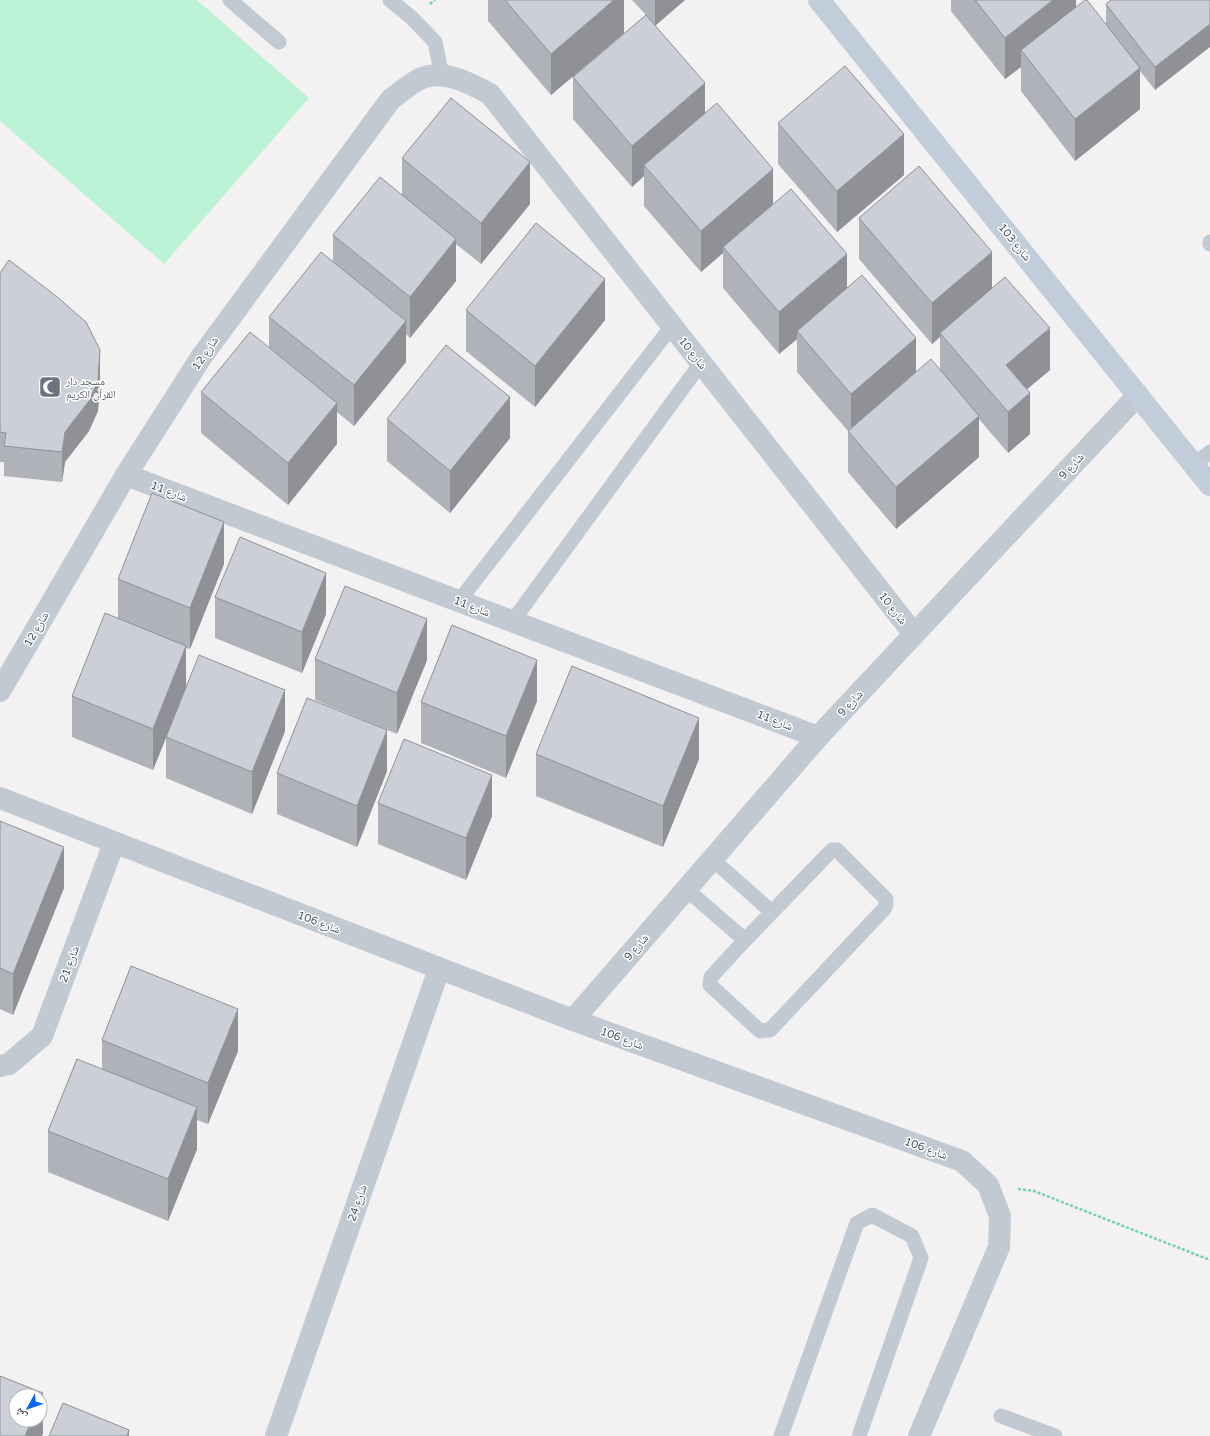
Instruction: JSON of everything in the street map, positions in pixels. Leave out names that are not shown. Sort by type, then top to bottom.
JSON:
[{"type":"street","name":"شارع 103","points":[[819,0],[1138,395],[1202,459],[1210,485]]},
{"type":"street","name":"شارع 12","points":[[0,692],[126,475],[202,356],[391,99],[423,78],[442,76],[465,80]]},
{"type":"street","name":"شارع 10","points":[[465,80],[490,94],[914,634]]},
{"type":"street","name":"شارع 9","points":[[572,1020],[818,736],[1138,395]]},
{"type":"street","name":"شارع 11","points":[[126,475],[512,622],[818,736]]},
{"type":"street","name":"شارع 106","points":[[0,798],[572,1020],[962,1161],[988,1185],[1000,1216],[999,1247],[919,1436]]},
{"type":"street","name":"شارع 21","points":[[0,1066],[9,1064],[42,1036],[114,843]]},
{"type":"street","name":"شارع 24","points":[[276,1436],[439,969]]},
{"type":"lane","points":[[230,0],[279,42]]},
{"type":"lane","points":[[390,0],[412,18],[435,42],[442,76]]},
{"type":"lane","points":[[459,602],[672,326]]},
{"type":"lane","points":[[512,622],[701,363]]},
{"type":"lane","points":[[832,850],[837,850],[886,899],[884,909],[775,1024],[765,1032],[760,1031],[710,985],[711,977],[745,940],[832,850]]},
{"type":"lane","points":[[712,859],[772,912]]},
{"type":"lane","points":[[686,889],[745,940]]},
{"type":"lane","points":[[781,1436],[856,1223],[872,1215],[912,1236],[921,1258],[859,1436]]},
{"type":"lane","points":[[1001,1416],[1055,1436]]},
{"type":"path","points":[[988,1185],[1034,1191],[1210,1260]]},
{"type":"green space","points":[[0,0],[197,0],[309,98],[164,264],[0,121]]},
{"type":"building","points":[[505,0],[614,0],[551,54]]},
{"type":"building","points":[[975,0],[1053,0],[1005,38]]},
{"type":"building","points":[[1085,0],[1087,0],[1140,68],[1075,119],[1021,50]]},
{"type":"building","points":[[1111,0],[1210,0],[1210,24],[1155,67],[1106,4]]},
{"type":"building","points":[[646,15],[705,83],[632,146],[573,77]]},
{"type":"building","points":[[845,66],[904,134],[837,191],[778,123]]},
{"type":"building","points":[[451,98],[530,162],[481,223],[402,158]]},
{"type":"building","points":[[717,103],[773,169],[701,231],[644,165]]},
{"type":"building","points":[[919,166],[992,252],[932,303],[859,218]]},
{"type":"building","points":[[380,177],[456,239],[410,297],[333,235]]},
{"type":"building","points":[[791,189],[847,254],[779,312],[723,247]]},
{"type":"building","points":[[536,223],[605,279],[535,366],[466,310]]},
{"type":"building","points":[[321,252],[406,321],[354,385],[269,317]]},
{"type":"building","name":"مسجد دار القرآن الكريم","points":[[9,260],[56,296],[86,322],[100,350],[98,381],[89,401],[65,432],[62,452],[4,446],[6,433],[0,432],[0,273]]},
{"type":"building","points":[[862,275],[916,338],[851,394],[797,331]]},
{"type":"building","points":[[1005,277],[1050,328],[1006,365],[1030,393],[1008,412],[940,333]]},
{"type":"building","points":[[250,332],[337,403],[288,463],[201,392]]},
{"type":"building","points":[[446,345],[510,397],[450,471],[387,419]]},
{"type":"building","points":[[931,359],[979,416],[896,487],[848,431]]},
{"type":"building","points":[[152,493],[224,522],[190,608],[118,579]]},
{"type":"building","points":[[240,537],[326,573],[302,632],[215,597]]},
{"type":"building","points":[[345,586],[427,619],[397,693],[315,659]]},
{"type":"building","points":[[105,613],[186,646],[153,729],[72,696]]},
{"type":"building","points":[[452,625],[537,660],[506,736],[421,702]]},
{"type":"building","points":[[199,655],[285,690],[252,772],[166,737]]},
{"type":"building","points":[[572,666],[699,718],[663,806],[536,754]]},
{"type":"building","points":[[307,698],[387,730],[357,806],[277,773]]},
{"type":"building","points":[[404,739],[492,775],[466,838],[378,803]]},
{"type":"building","points":[[0,821],[64,847],[13,974],[0,968]]},
{"type":"building","points":[[131,966],[238,1009],[208,1083],[102,1040]]},
{"type":"building","points":[[77,1059],[197,1107],[168,1179],[48,1131]]},
{"type":"building","points":[[0,1376],[30,1388],[8,1388],[8,1428],[28,1428],[25,1436],[0,1436]]},
{"type":"building","points":[[63,1403],[129,1430],[127,1436],[49,1436]]},
{"type":"place","name":"مسجد دار القرآن الكريم","points":[[50,387]]}]
